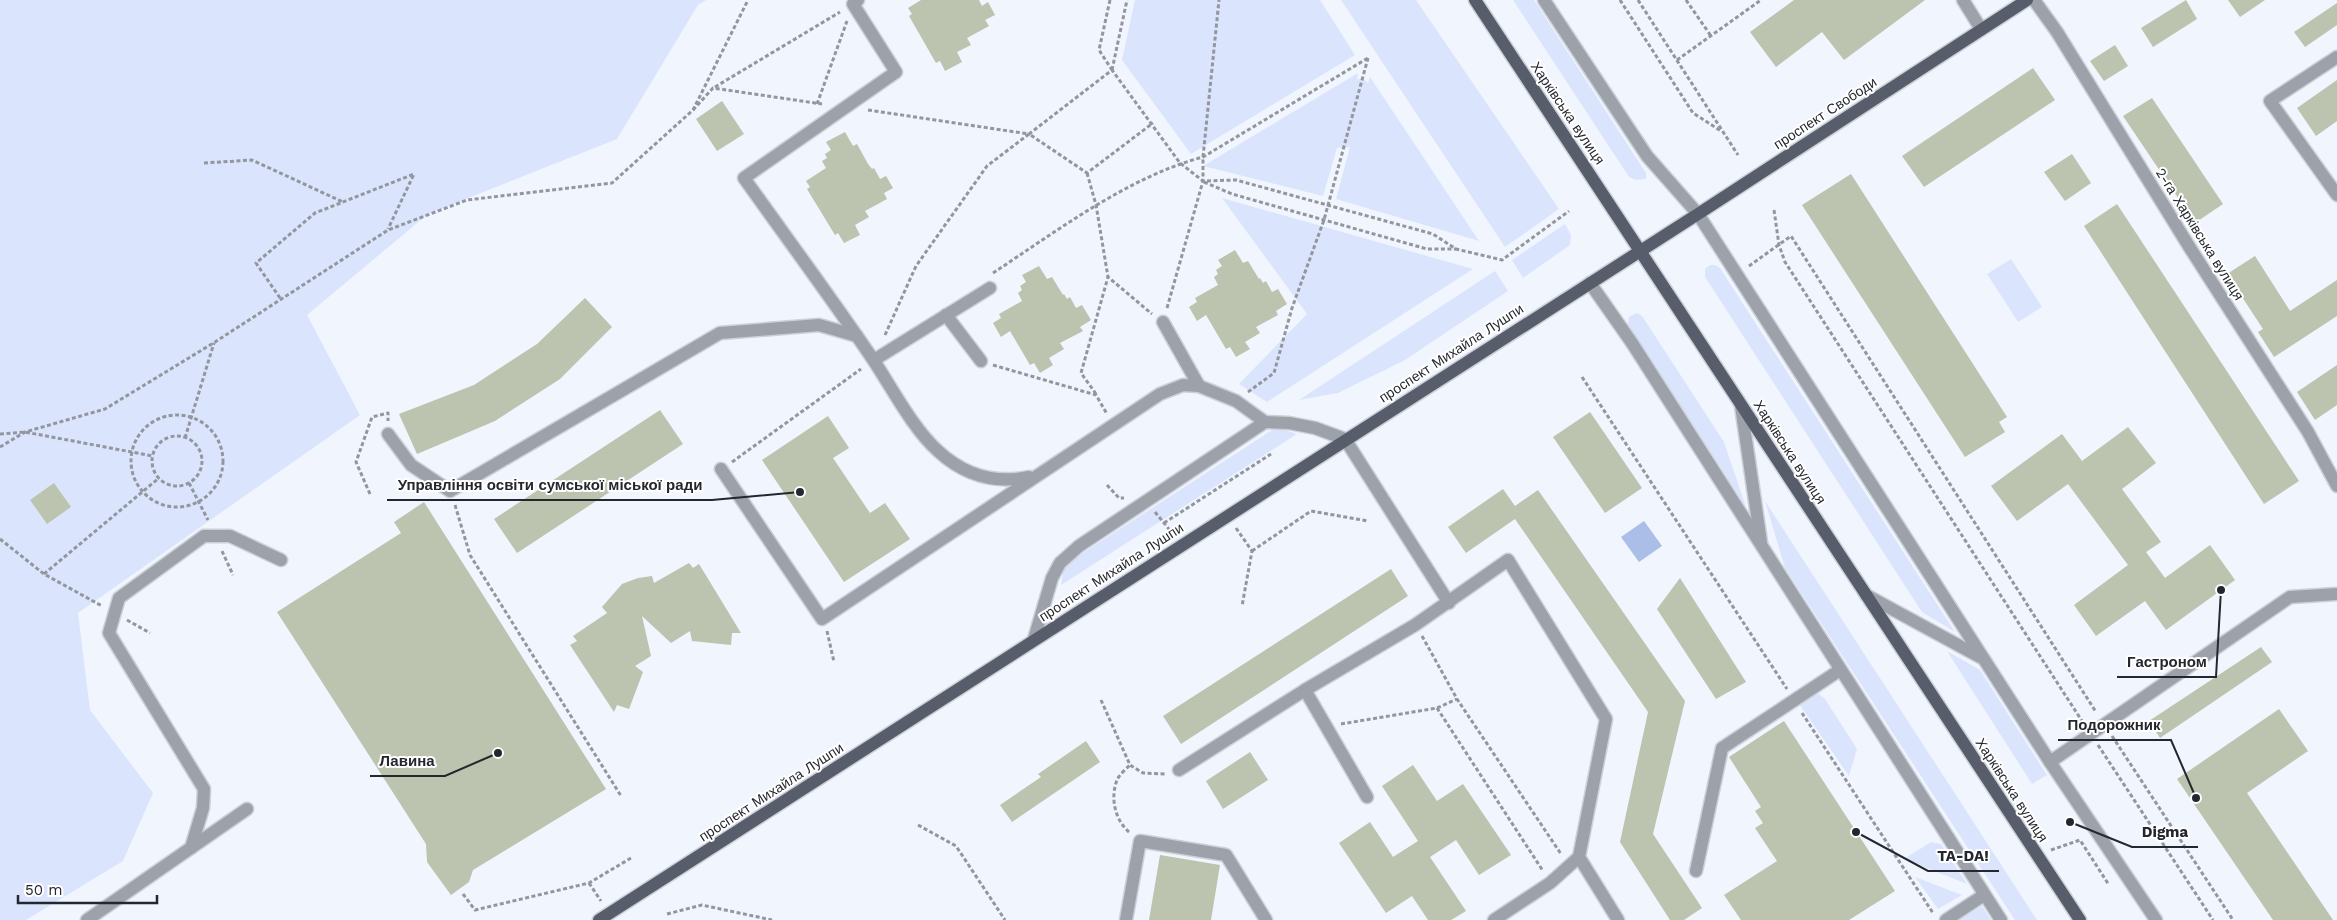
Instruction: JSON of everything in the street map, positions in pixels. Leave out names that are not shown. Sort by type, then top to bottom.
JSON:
[{"type":"main road","name":"Харківська вулиця","points":[[1475,0],[2080,920]]},
{"type":"main road","name":"проспект Свободи","points":[[1639,250],[1698,214],[2027,0]]},
{"type":"main road","name":"проспект Михайла Лушпи","points":[[604,917],[1639,250]]},
{"type":"street","points":[[1544,0],[1647,156],[1698,214],[1982,658],[2156,920]]},
{"type":"street","points":[[1963,0],[1981,29]]},
{"type":"street","name":"2-га Харківська вулиця","points":[[2034,0],[2057,32],[2190,248],[2308,432],[2337,486]]},
{"type":"street","points":[[856,2],[896,72],[744,178],[874,360],[922,434],[938,452],[965,470],[992,480],[1014,480],[1037,475]]},
{"type":"street","points":[[2337,57],[2270,100],[2337,195]]},
{"type":"street","points":[[874,360],[946,315],[989,282]]},
{"type":"street","points":[[1590,283],[1632,343],[2001,920]]},
{"type":"street","points":[[946,315],[981,361]]},
{"type":"street","points":[[1163,322],[1200,386]]},
{"type":"street","points":[[388,434],[411,465],[450,491],[720,333],[819,325],[857,336]]},
{"type":"street","points":[[721,469],[822,619],[1160,394],[1182,385],[1200,386],[1236,401],[1265,422],[1306,426],[1345,439],[1449,603]]},
{"type":"street","points":[[1742,406],[1762,548]]},
{"type":"street","points":[[1034,639],[1052,578],[1060,563],[1079,546],[1265,422]]},
{"type":"street","points":[[191,848],[203,808],[204,789],[109,633],[114,613],[119,598],[204,536],[230,536],[281,560]]},
{"type":"street","points":[[1179,770],[1305,690],[1415,625],[1508,560],[1606,719],[1579,857],[1550,883],[1494,920]]},
{"type":"street","points":[[2050,762],[2290,597],[2337,594]]},
{"type":"street","points":[[1866,595],[1982,658]]},
{"type":"street","points":[[1696,871],[1722,748],[1793,699],[1840,670]]},
{"type":"street","points":[[1305,690],[1368,796]]},
{"type":"street","points":[[86,920],[246,809]]},
{"type":"street","points":[[1126,920],[1140,841],[1226,855],[1266,920]]},
{"type":"street","points":[[1579,857],[1618,920]]},
{"type":"street","points":[[1946,920],[1984,895]]},
{"type":"path","points":[[694,110],[748,0]]},
{"type":"path","points":[[1110,0],[1099,50],[1180,163],[1203,181],[1232,194],[1427,249],[1456,249],[1502,260],[1569,211]]},
{"type":"path","points":[[721,469],[874,360],[916,266],[987,166],[1112,70],[1127,0]]},
{"type":"path","points":[[1108,277],[1163,322],[1203,181],[1203,157],[1219,0]]},
{"type":"path","points":[[1620,0],[1693,113],[1724,132]]},
{"type":"path","points":[[1638,0],[1738,154]]},
{"type":"path","points":[[1686,0],[1710,36]]},
{"type":"path","points":[[1677,60],[1761,0]]},
{"type":"path","points":[[0,434],[24,432],[105,409],[215,342],[280,298],[388,230],[468,200],[612,183],[694,110],[713,88],[856,2]]},
{"type":"path","points":[[814,112],[856,2]]},
{"type":"path","points":[[989,282],[1096,205],[1180,163],[1203,157],[1368,58],[1324,220],[1292,308],[1274,373],[1236,401]]},
{"type":"path","points":[[713,88],[1029,134],[1087,173],[1096,205],[1108,277],[1081,373],[1113,425]]},
{"type":"path","points":[[1087,173],[1153,123]]},
{"type":"path","points":[[204,163],[252,160],[343,202]]},
{"type":"path","points":[[280,298],[256,263],[315,213],[414,174],[388,230]]},
{"type":"path","points":[[1203,181],[1236,180],[1328,204],[1434,234],[1456,249]]},
{"type":"path","points":[[1774,210],[1779,245],[1784,262],[2213,920]]},
{"type":"path","points":[[1736,274],[1791,236],[2105,726],[2232,920]]},
{"type":"path","points":[[185,438],[215,342]]},
{"type":"path","points":[[981,361],[1096,395]]},
{"type":"path","points":[[1582,377],[1937,920]]},
{"type":"path","points":[[370,494],[356,462],[372,416],[388,413],[388,434]]},
{"type":"path","points":[[176,415],[192,417],[205,424],[216,435],[222,450],[224,465],[220,480],[205,498],[185,507],[170,507],[155,502],[143,493],[133,473],[132,451],[138,437],[148,425],[161,417],[176,415]]},
{"type":"path","points":[[0,447],[24,432],[153,456]]},
{"type":"path","points":[[169,438],[185,438],[198,448],[201,455],[200,471],[195,478],[181,486],[173,486],[159,478],[155,472],[153,456],[156,448],[169,438]]},
{"type":"path","points":[[1164,523],[1271,454]]},
{"type":"path","points":[[44,574],[159,478]]},
{"type":"path","points":[[1107,485],[1119,498]]},
{"type":"path","points":[[450,491],[470,554],[621,796]]},
{"type":"path","points":[[1252,551],[1310,511],[1368,522]]},
{"type":"path","points":[[1227,515],[1252,551],[1242,606]]},
{"type":"path","points":[[0,538],[44,574],[150,633]]},
{"type":"path","points":[[824,618],[834,662]]},
{"type":"path","points":[[1415,625],[1457,699],[1570,867]]},
{"type":"path","points":[[1326,727],[1437,708],[1457,699]]},
{"type":"path","points":[[1101,700],[1130,765],[1143,773],[1160,775],[1179,770]]},
{"type":"path","points":[[1437,708],[1550,883]]},
{"type":"path","points":[[1130,765],[1117,779],[1115,810],[1123,827],[1140,841]]},
{"type":"path","points":[[918,825],[956,846],[1005,920]]},
{"type":"path","points":[[2037,855],[2080,840],[2109,885]]},
{"type":"path","points":[[463,894],[475,910],[589,883],[631,858]]},
{"type":"path","points":[[589,883],[604,917]]},
{"type":"path","points":[[667,914],[702,905],[772,920]]},
{"type":"shaded area","points":[[0,0],[706,0],[698,5],[617,139],[428,214],[307,315],[360,415],[78,613],[90,710],[153,793],[123,861],[26,920],[0,920]]},
{"type":"shaded area","points":[[1135,0],[1320,0],[1355,55],[1191,154],[1122,60]]},
{"type":"shaded area","points":[[1341,0],[1416,0],[1559,209],[1505,247]]},
{"type":"shaded area","points":[[1513,0],[1534,0],[1646,173],[1646,179],[1636,180],[1629,177]]},
{"type":"shaded area","points":[[1358,73],[1357,79],[1363,79],[1368,83],[1370,77],[1479,241],[1336,199],[1350,147],[1337,148],[1323,196],[1203,166]]},
{"type":"shaded area","points":[[1222,198],[1473,269],[1267,402],[1239,384],[1307,314]]},
{"type":"shaded area","points":[[1565,224],[1571,235],[1570,245],[1523,278],[1512,260]]},
{"type":"shaded area","points":[[2011,259],[2042,307],[2018,322],[1987,274]]},
{"type":"shaded area","points":[[1710,265],[1720,268],[1955,632],[1922,612],[1705,277],[1705,269]]},
{"type":"shaded area","points":[[1495,271],[1508,291],[1405,360],[1338,393],[1299,400]]},
{"type":"shaded area","points":[[1637,313],[1642,316],[1724,442],[1746,507],[1628,324],[1629,317]]},
{"type":"shaded area","points":[[1272,430],[1285,430],[1297,434],[1061,585],[1063,572],[1069,562]]},
{"type":"shaded area","points":[[1765,501],[2037,920],[2015,920],[1785,568]]},
{"type":"shaded area","points":[[1947,651],[1980,670],[2047,775],[2032,784]]},
{"type":"shaded area","points":[[1811,693],[1819,694],[1825,699],[1857,749],[1849,776],[1797,701]]},
{"type":"shaded area","points":[[1931,842],[1941,844],[1967,884],[1904,859]]},
{"type":"shaded area","points":[[1915,877],[1962,895],[1938,909]]},
{"type":"shaded area","points":[[1982,906],[1991,920],[1959,920]]},
{"type":"water","points":[[1644,521],[1662,546],[1639,562],[1621,537]]},
{"type":"building","points":[[921,0],[979,0],[982,6],[988,2],[995,15],[985,20],[989,26],[967,38],[971,45],[957,52],[962,62],[945,71],[940,61],[936,63],[909,16],[912,14],[908,8]]},
{"type":"building","points":[[1794,0],[1925,0],[1844,60],[1822,32],[1776,67],[1750,32]]},
{"type":"building","points":[[2186,0],[2197,19],[2153,47],[2141,28]]},
{"type":"building","points":[[2228,0],[2265,0],[2240,17]]},
{"type":"building","points":[[2337,3],[2337,25],[2305,47],[2294,32]]},
{"type":"building","points":[[2115,45],[2128,66],[2104,81],[2090,61]]},
{"type":"building","points":[[2033,68],[2055,100],[1924,187],[1902,156]]},
{"type":"building","points":[[2337,80],[2337,121],[2316,136],[2297,108]]},
{"type":"building","points":[[2152,98],[2223,204],[2195,223],[2123,116]]},
{"type":"building","points":[[722,101],[744,134],[717,151],[696,119]]},
{"type":"building","points":[[845,132],[853,146],[857,144],[868,164],[872,169],[874,168],[880,179],[886,176],[893,188],[884,193],[887,199],[865,211],[869,217],[855,225],[860,235],[844,243],[838,233],[835,235],[807,189],[810,187],[806,181],[826,168],[822,161],[827,158],[825,154],[831,150],[826,142]]},
{"type":"building","points":[[2072,154],[2091,183],[2065,201],[2044,172]]},
{"type":"building","points":[[1851,174],[2007,417],[1999,422],[2005,432],[1965,457],[1802,205]]},
{"type":"building","points":[[2117,204],[2299,481],[2264,504],[2084,226]]},
{"type":"building","points":[[1235,250],[1243,263],[1248,261],[1263,283],[1266,281],[1272,292],[1278,289],[1287,304],[1276,311],[1278,315],[1256,327],[1260,333],[1245,342],[1250,349],[1236,357],[1230,347],[1226,349],[1206,315],[1197,321],[1189,307],[1197,302],[1195,298],[1218,285],[1214,277],[1218,274],[1216,270],[1222,266],[1218,260]]},
{"type":"building","points":[[2255,256],[2290,311],[2337,280],[2337,316],[2274,357],[2258,332],[2263,329],[2227,274]]},
{"type":"building","points":[[1039,266],[1047,279],[1052,277],[1067,299],[1070,297],[1076,308],[1082,305],[1091,320],[1080,327],[1083,331],[1060,343],[1064,349],[1049,358],[1053,365],[1040,373],[1034,363],[1030,365],[1010,331],[1001,337],[993,323],[1001,318],[999,314],[1022,301],[1018,293],[1022,290],[1020,286],[1026,282],[1022,275]]},
{"type":"building","points":[[585,298],[612,327],[560,379],[495,421],[417,454],[399,414],[474,385],[537,344]]},
{"type":"building","points":[[2337,365],[2337,405],[2315,420],[2297,392]]},
{"type":"building","points":[[660,410],[683,444],[517,553],[494,519]]},
{"type":"building","points":[[1590,412],[1642,488],[1605,513],[1553,437]]},
{"type":"building","points":[[828,416],[849,448],[833,458],[870,513],[885,503],[910,539],[844,582],[762,460]]},
{"type":"building","points":[[2128,427],[2156,463],[2122,489],[2161,542],[2146,552],[2165,578],[2210,545],[2235,580],[2166,630],[2145,601],[2096,636],[2074,605],[2128,565],[2068,484],[2017,521],[1991,486],[2062,434],[2082,461]]},
{"type":"building","points":[[54,483],[71,507],[47,524],[30,500]]},
{"type":"building","points":[[1503,489],[1515,506],[1538,490],[1685,701],[1653,834],[1702,908],[1684,920],[1670,920],[1620,842],[1648,712],[1515,519],[1466,553],[1448,527]]},
{"type":"building","points":[[424,502],[606,789],[473,870],[469,882],[451,895],[427,862],[426,844],[277,612],[401,533],[394,522]]},
{"type":"building","points":[[689,563],[693,568],[699,564],[741,633],[732,633],[731,645],[692,641],[690,631],[671,643],[642,616],[651,656],[635,666],[643,672],[629,709],[617,705],[614,712],[570,645],[577,641],[573,636],[607,613],[602,607],[622,584],[638,578],[652,576],[654,583]]},
{"type":"building","points":[[1391,569],[1408,596],[1181,744],[1163,716]]},
{"type":"building","points":[[1680,578],[1746,682],[1716,699],[1657,609]]},
{"type":"building","points":[[2261,647],[2272,662],[2160,738],[2149,721]]},
{"type":"building","points":[[2279,709],[2308,751],[2247,793],[2333,920],[2273,920],[2177,779]]},
{"type":"building","points":[[1784,721],[1895,891],[1849,920],[1741,920],[1724,895],[1777,861],[1755,828],[1763,823],[1755,811],[1761,807],[1729,757]]},
{"type":"building","points":[[1086,741],[1100,762],[1012,822],[1000,805],[1041,777],[1038,774]]},
{"type":"building","points":[[1250,752],[1268,780],[1223,809],[1206,781]]},
{"type":"building","points":[[1413,765],[1437,801],[1463,784],[1511,855],[1479,875],[1456,840],[1430,857],[1466,911],[1451,920],[1428,920],[1412,896],[1386,913],[1339,843],[1370,822],[1393,857],[1418,841],[1382,786]]},
{"type":"building","points":[[1160,855],[1220,865],[1211,920],[1149,920]]},
{"type":"place","name":"Управління освіти сумської міської ради","points":[[800,492]]},
{"type":"place","name":"Гастроном","points":[[2221,590]]},
{"type":"place","name":"Лавина","points":[[498,753]]},
{"type":"place","name":"Подорожник","points":[[2196,798]]},
{"type":"place","name":"Digma","points":[[2070,822]]},
{"type":"place","name":"TA-DA!","points":[[1856,832]]}]
